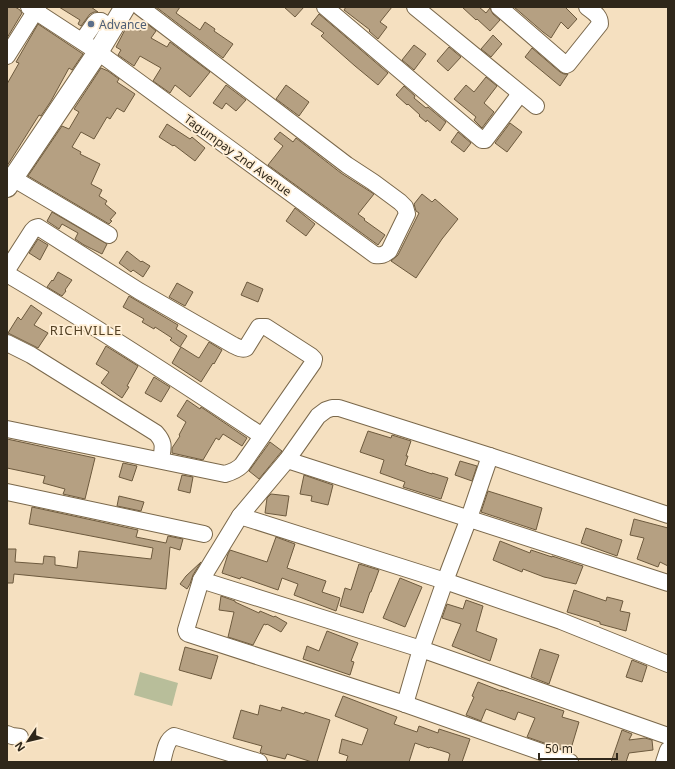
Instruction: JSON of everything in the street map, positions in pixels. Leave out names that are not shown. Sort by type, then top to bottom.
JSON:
[{"type":"main road","points":[[10,182],[90,47],[112,28],[125,7]]},
{"type":"street","name":"Tagumpay 2nd Avenue","points":[[34,8],[90,47],[375,255],[379,256],[385,254],[407,214],[405,207],[390,193],[347,165],[140,7]]},
{"type":"street","points":[[326,7],[482,140],[485,140],[520,94]]},
{"type":"street","points":[[416,7],[536,106]]},
{"type":"street","points":[[499,7],[563,64],[566,65],[600,24],[598,16],[587,7]]},
{"type":"street","points":[[7,56],[34,8]]},
{"type":"street","points":[[10,182],[22,183],[109,235]]},
{"type":"street","points":[[7,270],[32,231],[38,227],[139,291],[233,345],[242,349],[246,348],[259,327],[266,327],[314,359],[313,363],[242,465],[237,470],[230,473],[225,474],[7,429]]},
{"type":"street","points":[[7,274],[145,359],[262,436]]},
{"type":"street","points":[[7,343],[31,355],[156,433],[161,438],[163,444],[161,460]]},
{"type":"street","points":[[570,762],[405,704],[189,634],[186,630],[201,580],[240,516],[287,460],[318,416],[326,410],[332,408],[339,408],[490,456],[668,515]]},
{"type":"street","points":[[405,704],[421,649],[490,456]]},
{"type":"street","points":[[287,460],[668,583]]},
{"type":"street","points":[[7,492],[204,534]]},
{"type":"street","points":[[240,516],[445,580],[561,620],[668,664]]},
{"type":"street","points":[[201,580],[421,649],[668,736]]},
{"type":"street","points":[[162,762],[168,742],[170,738],[174,736],[259,762]]},
{"type":"street","points":[[664,762],[668,750]]},
{"type":"green space","points":[[140,672],[178,683],[172,706],[134,695]]},
{"type":"building","points":[[7,7],[15,7],[22,13],[7,38]]},
{"type":"building","points":[[59,7],[91,7],[98,12],[90,14],[81,26],[78,24],[80,20]]},
{"type":"building","points":[[156,7],[180,7],[176,13],[200,30],[205,22],[215,29],[214,31],[233,44],[223,58]]},
{"type":"building","points":[[284,7],[304,7],[295,17]]},
{"type":"building","points":[[346,7],[392,7],[380,22],[387,27],[378,39],[369,31],[370,30],[344,10]]},
{"type":"building","points":[[462,7],[479,7],[486,13],[490,8],[493,14],[500,20],[490,31]]},
{"type":"building","points":[[514,7],[565,7],[577,19],[568,29],[561,22],[551,38]]},
{"type":"building","points":[[319,14],[388,73],[378,85],[321,36],[324,33],[311,24]]},
{"type":"building","points":[[145,22],[156,31],[151,38],[167,47],[170,42],[210,72],[190,97],[175,85],[170,93],[153,81],[161,68],[140,56],[134,66],[118,55],[121,50],[116,47],[128,24],[140,31]]},
{"type":"building","points":[[38,24],[83,54],[72,70],[69,68],[51,101],[41,116],[39,115],[7,166],[7,84],[19,63],[16,62]]},
{"type":"building","points":[[493,35],[502,44],[491,57],[481,49]]},
{"type":"building","points":[[414,45],[426,54],[414,70],[402,60]]},
{"type":"building","points":[[449,47],[461,57],[448,71],[437,61]]},
{"type":"building","points":[[532,48],[560,72],[568,74],[560,86],[525,57]]},
{"type":"building","points":[[101,68],[119,79],[117,82],[135,94],[124,112],[117,108],[110,119],[107,117],[94,139],[81,132],[72,147],[81,152],[80,154],[100,164],[91,184],[102,190],[99,196],[107,201],[105,204],[116,213],[110,220],[112,221],[109,224],[28,176],[62,126],[69,129],[79,112],[74,109]]},
{"type":"building","points":[[486,77],[497,86],[484,103],[494,112],[482,128],[474,120],[476,117],[454,99],[466,85],[474,92]]},
{"type":"building","points":[[226,85],[246,100],[236,111],[226,103],[222,109],[213,103]]},
{"type":"building","points":[[286,85],[309,102],[299,116],[276,99]]},
{"type":"building","points":[[404,86],[415,96],[414,98],[446,122],[440,131],[427,120],[426,122],[408,104],[407,105],[396,95]]},
{"type":"building","points":[[510,123],[522,132],[507,152],[495,143]]},
{"type":"building","points":[[167,124],[190,139],[192,137],[205,148],[195,161],[174,145],[173,146],[159,137]]},
{"type":"building","points":[[280,132],[293,142],[296,138],[341,173],[374,194],[358,214],[385,235],[378,245],[268,165],[283,146],[274,139]]},
{"type":"building","points":[[458,132],[471,143],[464,152],[451,142]]},
{"type":"building","points":[[422,194],[432,202],[435,199],[458,219],[442,239],[416,278],[391,261],[398,255],[419,213],[416,211],[414,204]]},
{"type":"building","points":[[295,208],[315,224],[306,236],[286,221]]},
{"type":"building","points":[[52,212],[107,244],[102,254],[75,239],[78,233],[62,224],[59,229],[47,221]]},
{"type":"building","points":[[38,239],[48,245],[40,260],[29,253]]},
{"type":"building","points":[[127,251],[141,262],[142,261],[150,266],[143,277],[133,270],[131,272],[119,263]]},
{"type":"building","points":[[58,272],[72,280],[62,296],[47,287],[52,280],[53,281]]},
{"type":"building","points":[[247,282],[263,289],[258,302],[241,295]]},
{"type":"building","points":[[177,283],[193,292],[185,306],[169,297]]},
{"type":"building","points":[[129,296],[178,325],[176,329],[187,336],[180,347],[170,340],[172,338],[155,327],[154,329],[142,322],[144,319],[123,307]]},
{"type":"building","points":[[31,305],[42,313],[34,325],[48,333],[38,348],[8,333],[18,317],[21,320]]},
{"type":"building","points":[[209,342],[222,350],[201,382],[172,363],[181,347],[199,358]]},
{"type":"building","points":[[106,346],[138,366],[127,386],[129,387],[122,398],[101,383],[109,372],[96,364]]},
{"type":"building","points":[[154,377],[170,387],[161,402],[145,393]]},
{"type":"building","points":[[187,400],[200,409],[201,407],[247,438],[242,446],[223,434],[219,440],[216,438],[203,460],[172,453],[172,448],[180,436],[179,435],[186,422],[177,416]]},
{"type":"building","points":[[368,431],[391,438],[392,435],[411,441],[406,456],[408,456],[405,465],[448,478],[441,499],[403,487],[405,482],[380,473],[384,460],[360,452]]},
{"type":"building","points":[[7,439],[95,458],[85,499],[63,494],[65,489],[43,483],[45,476],[7,468]]},
{"type":"building","points":[[270,442],[282,451],[259,479],[249,471]]},
{"type":"building","points":[[460,461],[477,466],[472,481],[455,475]]},
{"type":"building","points":[[123,463],[137,466],[132,481],[119,477]]},
{"type":"building","points":[[182,475],[193,477],[190,493],[178,490]]},
{"type":"building","points":[[304,475],[333,485],[328,505],[311,501],[312,496],[300,494]]},
{"type":"building","points":[[488,491],[542,508],[536,530],[481,512]]},
{"type":"building","points":[[271,494],[289,496],[286,516],[265,513],[267,498]]},
{"type":"building","points":[[119,496],[144,502],[141,511],[117,506]]},
{"type":"building","points":[[32,507],[138,530],[136,537],[166,543],[168,536],[183,539],[180,550],[170,547],[166,589],[14,574],[13,583],[7,583],[7,549],[16,549],[15,562],[43,564],[44,556],[55,557],[55,565],[77,568],[79,551],[151,559],[153,548],[29,524]]},
{"type":"building","points":[[634,519],[668,528],[668,566],[660,562],[658,567],[637,559],[644,538],[630,535]]},
{"type":"building","points":[[586,528],[622,540],[617,556],[581,543]]},
{"type":"building","points":[[276,537],[295,544],[287,568],[326,581],[322,592],[340,598],[336,611],[294,595],[298,584],[282,578],[278,590],[241,577],[240,579],[222,573],[230,550],[267,562]]},
{"type":"building","points":[[500,541],[530,553],[531,550],[583,566],[576,584],[544,577],[523,569],[522,572],[493,560]]},
{"type":"building","points":[[201,562],[187,589],[180,584],[186,576]]},
{"type":"building","points":[[359,564],[379,570],[363,613],[340,606],[345,588],[351,590]]},
{"type":"building","points":[[400,578],[422,587],[405,627],[383,618]]},
{"type":"building","points":[[574,590],[606,601],[607,597],[623,601],[620,611],[630,613],[626,631],[600,624],[600,622],[567,612]]},
{"type":"building","points":[[221,596],[259,613],[260,611],[274,617],[275,616],[287,623],[281,632],[267,624],[264,624],[253,645],[228,637],[234,612],[219,610]]},
{"type":"building","points":[[466,600],[483,606],[476,631],[497,639],[490,661],[452,646],[461,624],[442,618],[447,604],[463,609]]},
{"type":"building","points":[[327,631],[358,643],[351,661],[354,662],[350,675],[303,659],[307,646],[319,651]]},
{"type":"building","points":[[185,647],[218,656],[211,679],[179,670]]},
{"type":"building","points":[[540,649],[559,655],[549,684],[531,677]]},
{"type":"building","points":[[632,660],[647,666],[642,682],[626,677]]},
{"type":"building","points":[[478,682],[564,711],[562,717],[579,722],[570,752],[527,737],[535,718],[518,712],[515,720],[486,709],[481,721],[466,715],[474,697],[472,696]]},
{"type":"building","points":[[343,696],[397,717],[394,724],[417,732],[419,726],[438,733],[439,729],[470,739],[462,762],[448,762],[449,753],[415,743],[409,762],[346,762],[348,756],[339,753],[342,739],[362,745],[368,729],[335,716]]},
{"type":"building","points":[[260,705],[281,711],[282,707],[330,720],[317,762],[312,762],[287,754],[285,759],[261,753],[262,746],[233,738],[241,710],[258,715]]},
{"type":"building","points":[[622,730],[632,734],[629,740],[645,738],[652,740],[653,750],[629,753],[626,762],[611,762]]},
{"type":"place","name":"Advance","points":[[91,24]]},
{"type":"district","name":"RICHVILLE","points":[[86,330]]}]
